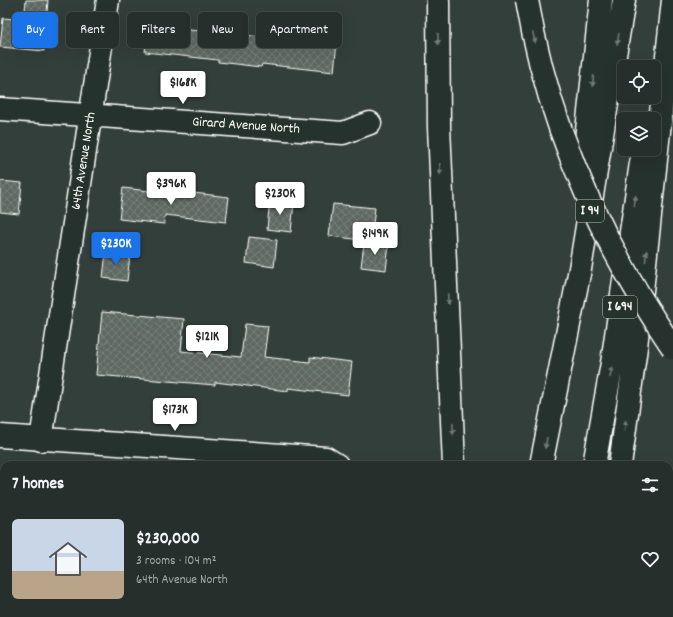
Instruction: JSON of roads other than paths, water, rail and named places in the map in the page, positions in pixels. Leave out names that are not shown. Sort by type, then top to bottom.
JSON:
[{"type":"main road","name":"64th Avenue North","points":[[41,440],[108,0]]},
{"type":"main road","points":[[438,0],[438,127],[454,461]]},
{"type":"main road","points":[[527,0],[547,90],[566,146],[588,198],[626,274],[673,348]]},
{"type":"main road","points":[[550,422],[576,224],[601,0]]},
{"type":"main road","name":"I 94","points":[[542,461],[580,269],[624,0]]},
{"type":"main road","points":[[656,60],[665,0]]},
{"type":"main road","points":[[621,461],[636,347],[673,0]]},
{"type":"main road","name":"Girard Avenue North","points":[[0,109],[343,133],[370,122]]},
{"type":"main road","name":"I 694","points":[[595,461],[612,363],[642,156]]},
{"type":"main road","points":[[0,436],[41,440],[326,458],[331,461]]}]
